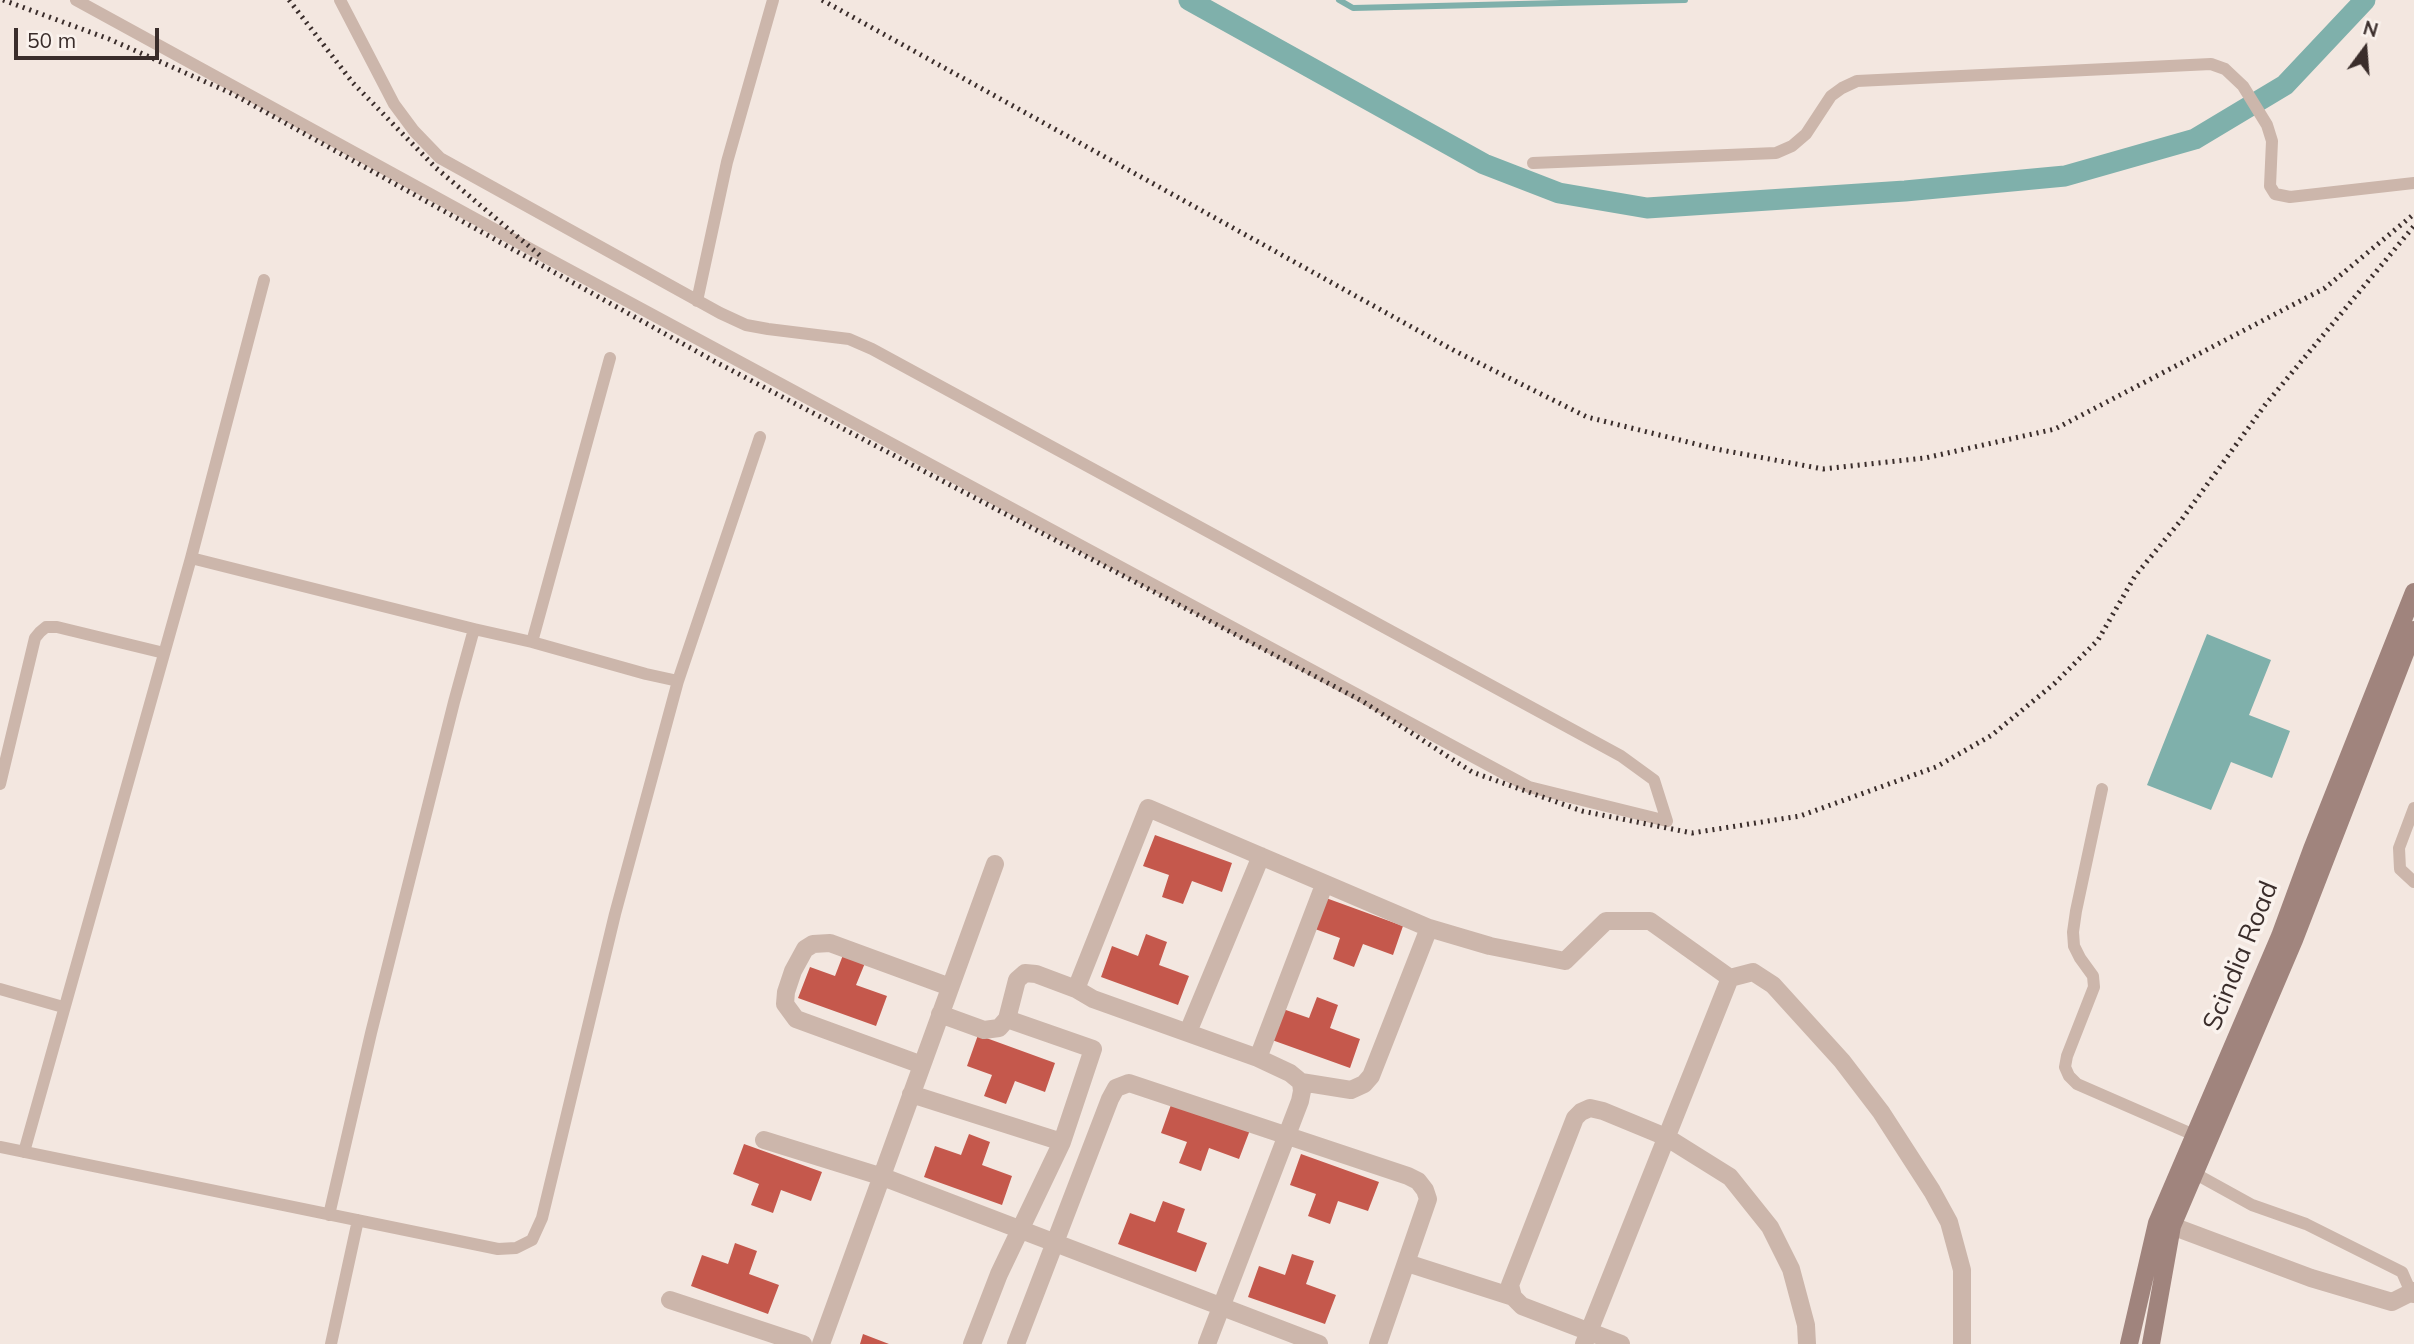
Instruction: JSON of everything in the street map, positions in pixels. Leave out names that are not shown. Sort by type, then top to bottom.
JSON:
[{"type":"main road","name":"Scindia Road","points":[[2151,1344],[2172,1226],[2194,1135],[2280,954],[2414,592]]},
{"type":"main road","name":"Scindia Road","points":[[2130,1344],[2157,1223],[2187,1172],[2414,629]]},
{"type":"street","points":[[1076,989],[1148,808],[1429,928],[1490,946],[1565,961],[1606,921],[1650,921],[1730,978],[1754,972],[1773,985],[1842,1061],[1881,1112],[1932,1191],[1949,1223],[1962,1270],[1962,1344]]},
{"type":"street","points":[[1188,1032],[1261,856]]},
{"type":"street","points":[[821,1344],[995,864]]},
{"type":"street","points":[[1258,1058],[1324,885]]},
{"type":"street","points":[[940,1014],[984,1030],[999,1028],[1007,1019],[1017,980],[1026,974],[1036,974],[1076,989],[1093,999],[1258,1058],[1290,1073],[1301,1082],[1351,1090],[1364,1084],[1371,1076],[1429,928]]},
{"type":"street","points":[[922,1065],[796,1019],[785,1004],[793,971],[805,949],[813,944],[830,943],[950,987]]},
{"type":"street","points":[[1586,1338],[1730,978]]},
{"type":"street","points":[[972,1344],[987,1301],[1062,1142],[1093,1049],[1007,1019]]},
{"type":"street","points":[[1208,1344],[1300,1101],[1301,1082]]},
{"type":"street","points":[[1016,1344],[1053,1243],[1116,1088],[1129,1083],[1419,1181],[1428,1199],[1378,1344]]},
{"type":"street","points":[[911,1094],[1062,1142]]},
{"type":"street","points":[[1513,1297],[1510,1285],[1575,1118],[1590,1108],[1666,1137],[1730,1177],[1770,1227],[1791,1269],[1806,1325],[1807,1344]]},
{"type":"street","points":[[764,1140],[883,1177],[1022,1228],[1053,1243],[1319,1344]]},
{"type":"street","points":[[2172,1226],[2311,1279],[2392,1302],[2413,1294]]},
{"type":"street","points":[[1407,1263],[1513,1297],[1522,1306],[1586,1338],[1621,1344]]},
{"type":"street","points":[[670,1300],[803,1344]]},
{"type":"lane","points":[[76,0],[536,252],[1529,787],[1667,821],[1654,780],[1621,756],[872,349],[849,339],[746,325],[440,158],[414,131],[394,104],[340,0]]},
{"type":"lane","points":[[698,301],[727,162],[773,0]]},
{"type":"lane","points":[[1533,163],[1776,153],[1792,146],[1806,134],[1831,96],[1857,81],[2211,64],[2225,69],[2243,86],[2267,125],[2273,141],[2270,186],[2275,194],[2290,197],[2414,183]]},
{"type":"lane","points":[[24,1152],[191,558],[264,280]]},
{"type":"lane","points":[[532,642],[610,358]]},
{"type":"lane","points":[[0,1147],[498,1249],[516,1248],[532,1240],[542,1218],[615,914],[678,681],[760,437]]},
{"type":"lane","points":[[191,558],[678,681]]},
{"type":"lane","points":[[0,784],[35,638],[40,632],[46,628],[57,627],[164,653]]},
{"type":"lane","points":[[329,1214],[453,702],[474,629]]},
{"type":"lane","points":[[2102,789],[2073,932],[2074,946],[2094,976],[2094,987],[2067,1056],[2068,1076],[2077,1084],[2194,1135]]},
{"type":"lane","points":[[2414,808],[2399,848],[2400,869],[2414,882]]},
{"type":"lane","points":[[0,989],[63,1007]]},
{"type":"lane","points":[[2187,1172],[2252,1205],[2306,1224],[2402,1272],[2413,1294]]},
{"type":"lane","points":[[331,1344],[358,1220]]},
{"type":"water","points":[[2207,634],[2271,660],[2249,715],[2290,731],[2272,778],[2231,762],[2211,810],[2147,785]]},
{"type":"building","points":[[1155,835],[1232,863],[1222,892],[1192,881],[1183,904],[1162,897],[1169,875],[1143,866]]},
{"type":"building","points":[[1326,898],[1403,926],[1393,955],[1363,944],[1354,967],[1333,959],[1340,938],[1315,929]]},
{"type":"building","points":[[1146,934],[1167,942],[1159,965],[1189,976],[1178,1005],[1101,977],[1112,946],[1138,956]]},
{"type":"building","points":[[843,955],[865,963],[856,985],[887,996],[876,1026],[798,998],[810,967],[835,976]]},
{"type":"building","points":[[1317,997],[1338,1005],[1330,1028],[1360,1039],[1350,1068],[1272,1040],[1283,1009],[1309,1018]]},
{"type":"building","points":[[978,1035],[1055,1063],[1045,1092],[1015,1081],[1006,1104],[984,1096],[992,1075],[967,1066]]},
{"type":"building","points":[[1172,1102],[1250,1130],[1239,1159],[1209,1148],[1201,1171],[1179,1163],[1187,1142],[1161,1133]]},
{"type":"building","points":[[969,1134],[990,1142],[982,1165],[1012,1176],[1002,1205],[924,1177],[935,1146],[961,1155]]},
{"type":"building","points":[[744,1144],[822,1172],[811,1201],[781,1190],[773,1213],[751,1205],[759,1184],[733,1174]]},
{"type":"building","points":[[1301,1154],[1379,1182],[1368,1211],[1338,1201],[1330,1224],[1308,1216],[1316,1194],[1290,1185]]},
{"type":"building","points":[[1163,1201],[1185,1209],[1177,1232],[1207,1243],[1196,1272],[1118,1244],[1130,1213],[1155,1222]]},
{"type":"building","points":[[735,1243],[757,1251],[749,1274],[779,1285],[768,1314],[691,1286],[702,1255],[728,1264]]},
{"type":"building","points":[[1292,1254],[1314,1261],[1306,1284],[1336,1295],[1325,1324],[1248,1297],[1259,1266],[1285,1275]]},
{"type":"building","points":[[863,1334],[889,1344],[860,1344]]},
{"type":"waterway","points":[[1189,0],[1484,164],[1559,193],[1647,208],[1905,191],[2065,176],[2195,139],[2285,85],[2365,0]]},
{"type":"waterway","points":[[1339,0],[1353,8],[1685,0]]},
{"type":"railway","points":[[3,0],[109,39],[233,94],[714,361],[1362,701],[1472,772],[1582,811],[1692,833],[1800,816],[1936,767],[1992,735],[2055,683],[2098,640],[2135,576],[2182,519],[2265,405],[2414,226]]},
{"type":"railway","points":[[289,0],[353,83],[436,168],[543,258]]},
{"type":"railway","points":[[822,0],[1455,351],[1587,417],[1716,449],[1823,469],[1925,458],[2055,429],[2325,288],[2414,214]]}]
